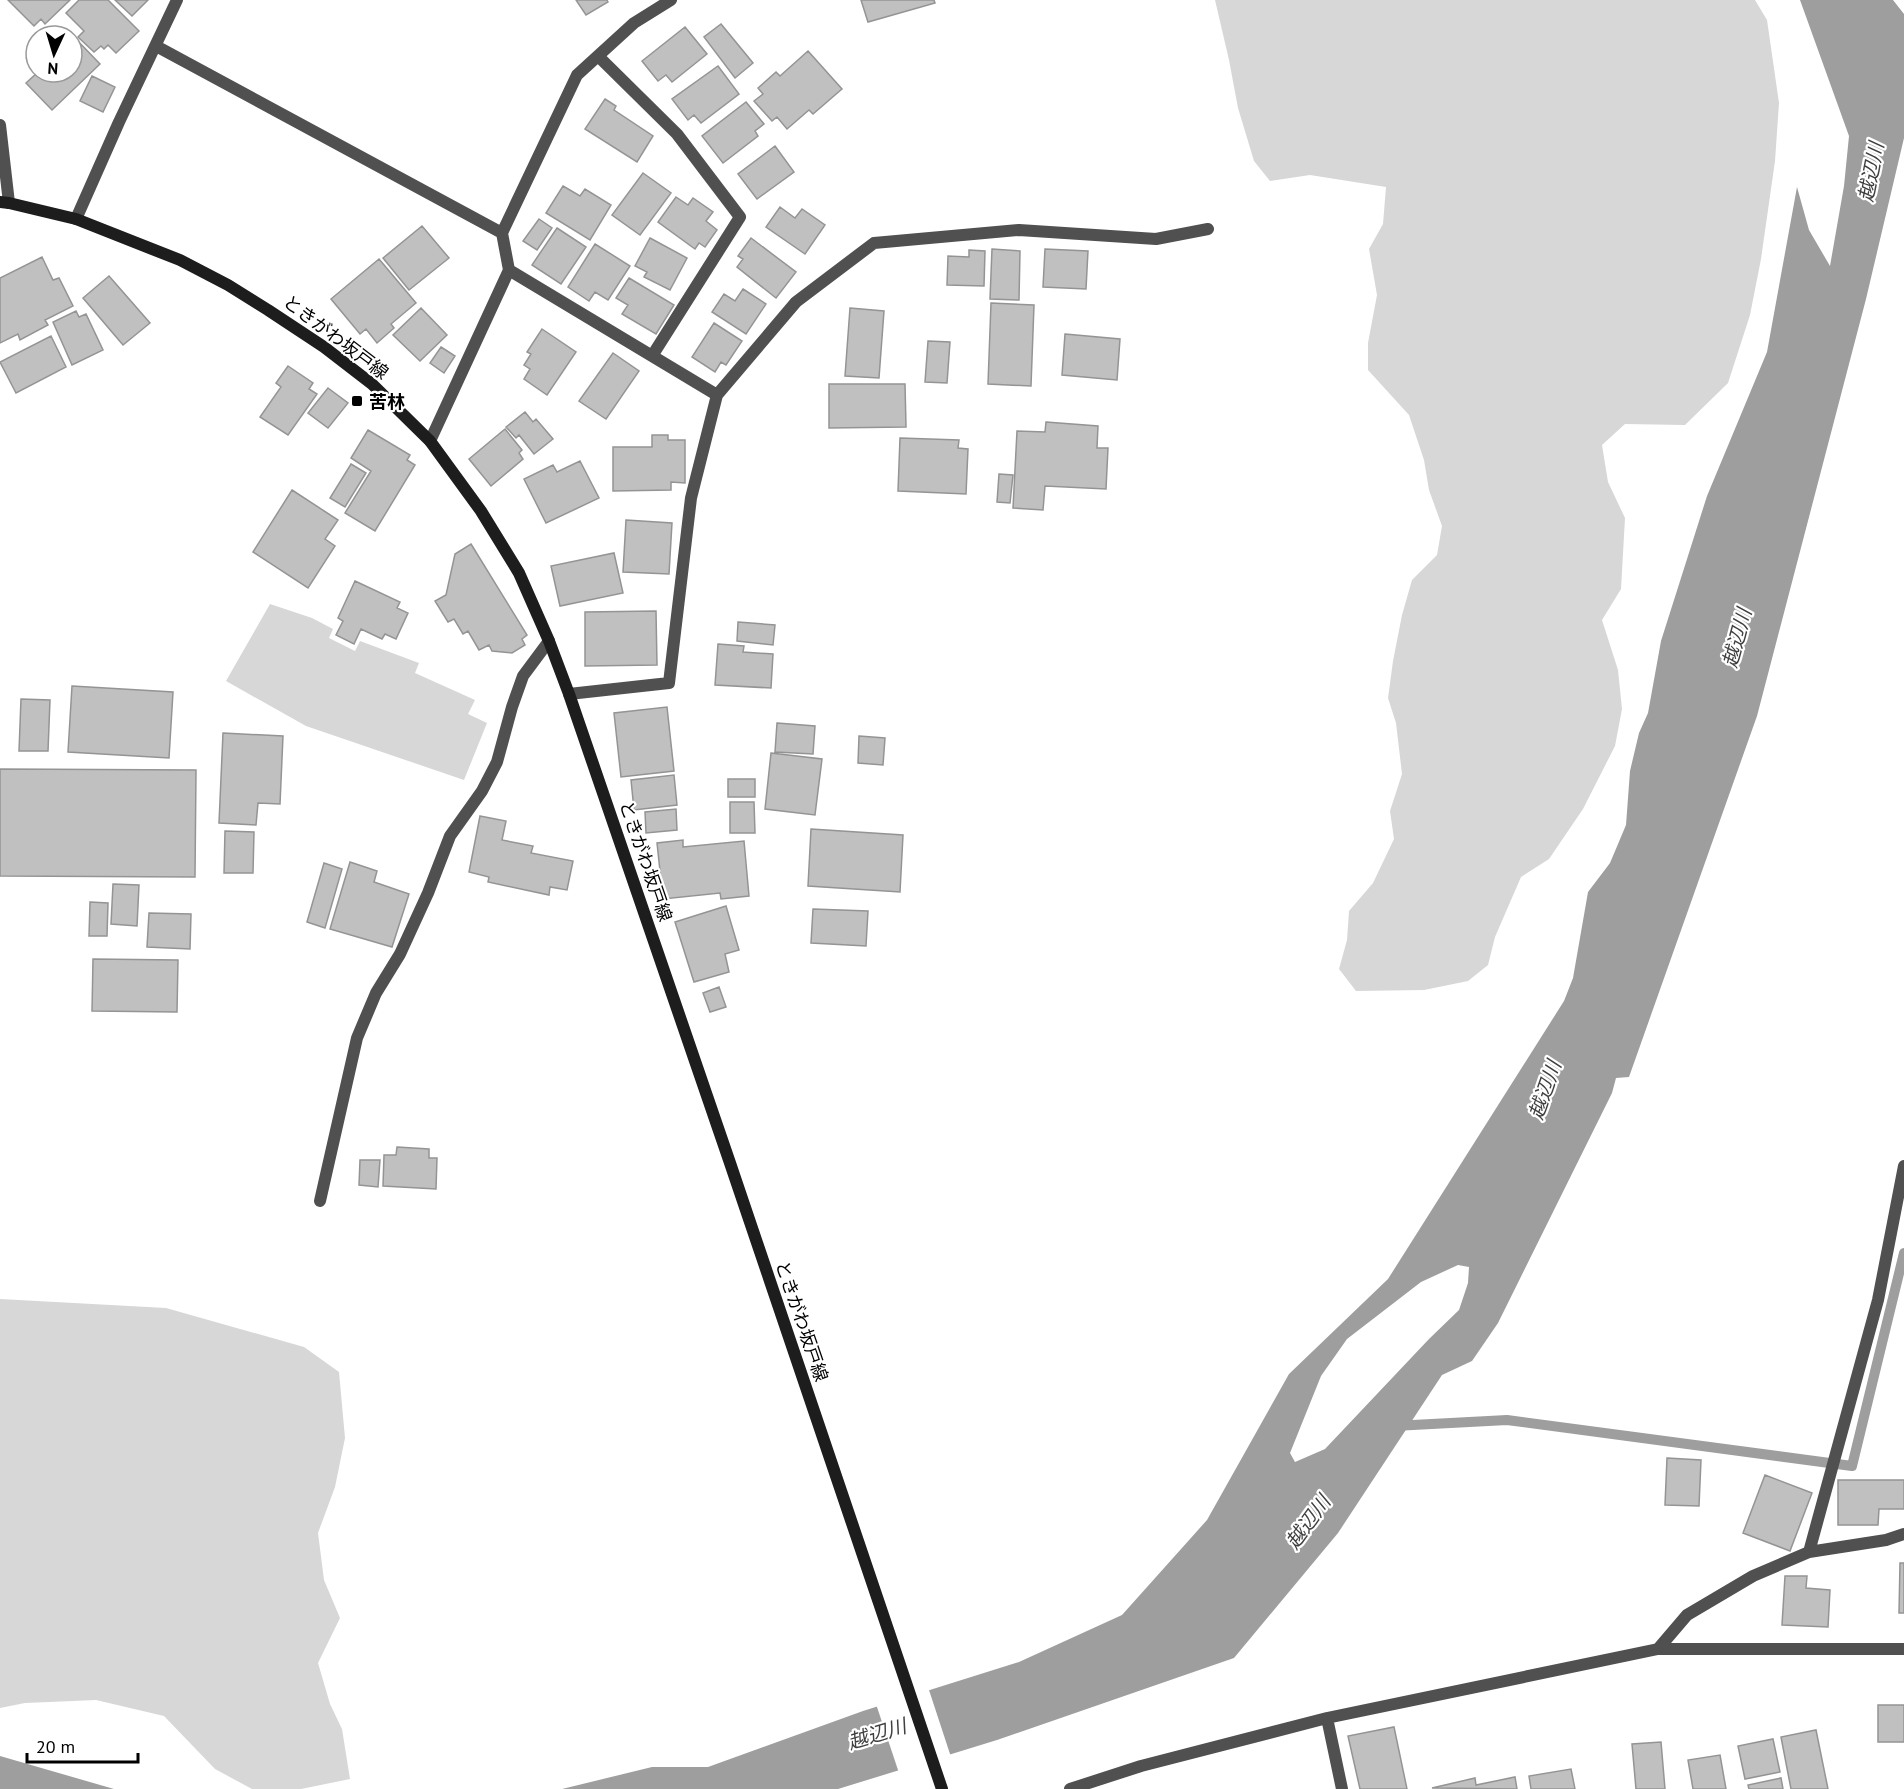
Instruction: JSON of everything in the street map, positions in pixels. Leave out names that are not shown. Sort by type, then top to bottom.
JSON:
[{"type":"main road","name":"ときがわ坂戸線","points":[[5,203],[76,219],[180,260],[228,285],[324,347],[372,384],[430,441],[481,511],[519,573],[549,640],[569,694],[942,1789]]},
{"type":"street","points":[[76,219],[118,122],[177,0]]},
{"type":"street","points":[[430,441],[509,270],[502,233],[577,75],[634,23],[671,0]]},
{"type":"street","points":[[156,46],[502,233]]},
{"type":"street","points":[[598,56],[677,134],[740,217],[652,356]]},
{"type":"street","points":[[0,125],[5,203]]},
{"type":"street","points":[[569,694],[669,683],[691,498],[717,395],[796,302],[874,243],[1019,230],[1156,239],[1208,229]]},
{"type":"street","points":[[509,270],[717,395]]},
{"type":"street","points":[[320,1201],[357,1038],[376,993],[400,954],[450,836],[482,791],[498,762],[512,707],[523,676],[549,640]]},
{"type":"street","points":[[1809,1552],[1878,1300],[1904,1166]]},
{"type":"street","points":[[1658,1649],[1687,1616],[1753,1576],[1809,1552],[1886,1540],[1904,1534]]},
{"type":"street","points":[[1070,1789],[1141,1766],[1327,1718],[1658,1649],[1904,1649]]},
{"type":"street","points":[[1327,1718],[1342,1789]]},
{"type":"shaded area","points":[[1215,0],[1755,0],[1767,20],[1779,103],[1775,161],[1761,259],[1750,315],[1728,383],[1685,425],[1625,424],[1602,445],[1608,482],[1625,518],[1621,589],[1602,620],[1618,670],[1622,709],[1615,746],[1583,809],[1549,859],[1521,877],[1495,937],[1488,965],[1468,981],[1424,990],[1356,991],[1339,969],[1347,940],[1349,911],[1373,883],[1394,839],[1390,811],[1402,774],[1396,723],[1388,698],[1393,661],[1412,580],[1437,555],[1442,526],[1429,490],[1424,460],[1409,415],[1368,370],[1368,343],[1377,295],[1369,249],[1383,224],[1386,187],[1310,175],[1270,181],[1254,161],[1238,108]]},
{"type":"shaded area","points":[[270,604],[312,618],[333,629],[329,638],[355,651],[360,641],[419,663],[415,673],[475,700],[468,714],[487,723],[464,780],[306,726],[226,681]]},
{"type":"shaded area","points":[[0,1299],[166,1308],[304,1347],[339,1372],[345,1438],[335,1487],[318,1533],[324,1580],[340,1618],[318,1663],[330,1704],[342,1729],[350,1779],[301,1789],[252,1789],[215,1769],[164,1716],[96,1700],[25,1703],[0,1708]]},
{"type":"water","name":"越辺川","points":[[1800,0],[1893,0],[1904,14],[1904,138],[1866,299],[1757,716],[1629,1077],[1616,1078],[1612,1093],[1498,1323],[1472,1361],[1442,1375],[1338,1533],[1234,1658],[997,1740],[838,1789],[562,1789],[652,1767],[708,1767],[863,1711],[1019,1662],[1122,1615],[1207,1520],[1289,1374],[1388,1279],[1564,1001],[1573,978],[1588,892],[1610,863],[1626,825],[1630,771],[1639,733],[1648,713],[1661,641],[1707,496],[1767,352],[1797,187],[1809,230],[1830,266],[1844,186],[1849,136]],"holes":[[[1458,1265],[1469,1267],[1468,1283],[1459,1310],[1325,1449],[1295,1462],[1290,1453],[1321,1376],[1347,1339],[1421,1282]]]},
{"type":"water","points":[[0,1756],[114,1789],[0,1789]]},
{"type":"pier","points":[[928,1687],[951,1757],[899,1773],[876,1704]]},
{"type":"building","points":[[8,0],[70,0],[45,24],[41,19],[36,24],[32,24]]},
{"type":"building","points":[[79,0],[108,0],[139,31],[116,53],[108,45],[104,49],[101,46],[94,52],[84,43],[84,24],[77,24],[66,13]]},
{"type":"building","points":[[115,0],[148,0],[132,16]]},
{"type":"building","points":[[576,0],[607,0],[608,2],[586,15]]},
{"type":"building","points":[[861,0],[934,0],[935,3],[868,22]]},
{"type":"building","points":[[721,24],[753,63],[735,78],[704,37]]},
{"type":"building","points":[[685,27],[707,54],[672,82],[666,75],[658,81],[642,61]]},
{"type":"building","points":[[84,47],[100,64],[84,79]]},
{"type":"building","points":[[808,51],[842,89],[813,114],[809,110],[787,129],[777,117],[772,121],[754,101],[763,94],[758,88],[776,72],[780,76]]},
{"type":"building","points":[[718,66],[739,94],[701,123],[694,115],[688,120],[672,99]]},
{"type":"building","points":[[92,76],[115,87],[103,112],[80,101]]},
{"type":"building","points":[[27,84],[79,84],[52,110]]},
{"type":"building","points":[[605,99],[616,106],[614,110],[653,136],[637,162],[585,129]]},
{"type":"building","points":[[746,102],[764,124],[755,131],[758,136],[723,163],[702,136]]},
{"type":"building","points":[[775,146],[794,172],[757,199],[738,174]]},
{"type":"building","points":[[643,173],[671,193],[640,235],[612,215]]},
{"type":"building","points":[[563,186],[580,196],[585,189],[611,205],[590,240],[546,213]]},
{"type":"building","points":[[676,197],[688,205],[693,198],[713,212],[706,221],[717,230],[705,247],[699,243],[695,249],[658,222]]},
{"type":"building","points":[[780,207],[795,218],[802,209],[825,225],[805,254],[766,227]]},
{"type":"building","points":[[539,219],[552,228],[537,250],[523,241]]},
{"type":"building","points":[[422,226],[449,258],[409,290],[383,258]]},
{"type":"building","points":[[557,228],[586,247],[561,284],[532,265]]},
{"type":"building","points":[[650,238],[687,258],[670,290],[644,277],[647,272],[635,266]]},
{"type":"building","points":[[751,238],[796,272],[776,298],[737,267],[743,259],[738,256]]},
{"type":"building","points":[[595,244],[630,266],[608,300],[595,292],[589,301],[568,287]]},
{"type":"building","points":[[992,249],[1020,251],[1019,300],[990,299]]},
{"type":"building","points":[[1045,249],[1088,251],[1086,289],[1043,287]]},
{"type":"building","points":[[969,250],[985,251],[984,286],[947,285],[948,256],[969,257]]},
{"type":"building","points":[[42,257],[53,280],[59,278],[73,306],[45,320],[48,325],[20,340],[18,334],[0,343],[0,278]]},
{"type":"building","points":[[379,259],[416,303],[391,324],[394,328],[377,343],[366,329],[360,334],[331,299]]},
{"type":"building","points":[[109,276],[150,323],[123,345],[83,298]]},
{"type":"building","points":[[629,278],[674,305],[656,334],[622,314],[628,305],[616,298]]},
{"type":"building","points":[[743,289],[766,304],[746,334],[712,312],[724,294],[735,301]]},
{"type":"building","points":[[991,303],[1034,305],[1031,386],[988,384]]},
{"type":"building","points":[[421,308],[447,335],[420,361],[393,335]]},
{"type":"building","points":[[850,308],[884,311],[879,378],[845,376]]},
{"type":"building","points":[[76,311],[79,317],[86,314],[103,350],[72,365],[53,322]]},
{"type":"building","points":[[714,323],[742,341],[726,365],[721,362],[715,372],[692,357]]},
{"type":"building","points":[[542,329],[576,352],[547,395],[524,379],[530,369],[524,365],[531,354],[527,352]]},
{"type":"building","points":[[1065,334],[1120,339],[1117,380],[1062,375]]},
{"type":"building","points":[[51,336],[66,367],[16,393],[0,362]]},
{"type":"building","points":[[928,341],[950,342],[947,383],[925,382]]},
{"type":"building","points":[[441,347],[455,356],[444,373],[430,363]]},
{"type":"building","points":[[613,353],[639,371],[606,419],[579,401]]},
{"type":"building","points":[[288,366],[313,383],[309,389],[317,394],[288,435],[260,417],[281,387],[276,383]]},
{"type":"building","points":[[829,384],[905,384],[906,427],[829,428]]},
{"type":"building","points":[[328,388],[348,403],[328,428],[308,413]]},
{"type":"building","points":[[525,412],[533,422],[536,419],[553,439],[534,454],[519,435],[516,438],[506,427]]},
{"type":"building","points":[[1046,422],[1098,426],[1097,448],[1108,448],[1106,489],[1045,486],[1043,510],[1013,508],[1017,431],[1045,432]]},
{"type":"building","points":[[505,429],[522,450],[519,453],[523,459],[491,486],[469,459]]},
{"type":"building","points":[[368,430],[410,455],[407,460],[415,465],[375,531],[345,513],[371,471],[351,458]]},
{"type":"building","points":[[652,435],[668,435],[668,440],[685,440],[685,483],[671,482],[671,490],[613,491],[613,447],[652,447]]},
{"type":"building","points":[[900,438],[959,440],[958,448],[968,449],[966,494],[898,491]]},
{"type":"building","points":[[580,461],[599,498],[546,523],[524,479],[553,465],[557,472]]},
{"type":"building","points":[[351,464],[366,473],[345,507],[330,498]]},
{"type":"building","points":[[999,474],[1013,475],[1010,503],[997,502]]},
{"type":"building","points":[[292,490],[338,520],[325,539],[335,546],[308,588],[253,552]]},
{"type":"building","points":[[626,520],[672,523],[669,574],[623,572]]},
{"type":"building","points":[[471,544],[527,635],[522,639],[525,645],[512,653],[492,651],[489,645],[479,650],[468,631],[463,634],[454,619],[448,622],[435,601],[446,595],[455,554]]},
{"type":"building","points":[[614,553],[623,593],[560,606],[551,566]]},
{"type":"building","points":[[355,581],[400,602],[397,608],[408,613],[396,639],[385,634],[382,639],[361,629],[354,644],[336,635],[343,621],[338,618]]},
{"type":"building","points":[[656,611],[657,665],[585,666],[585,612]]},
{"type":"building","points":[[738,622],[775,625],[773,645],[737,641]]},
{"type":"building","points":[[718,644],[744,646],[743,652],[773,654],[771,688],[715,685]]},
{"type":"building","points":[[72,686],[173,692],[169,758],[68,752]]},
{"type":"building","points":[[21,699],[50,700],[48,751],[19,751]]},
{"type":"building","points":[[667,707],[674,771],[621,777],[614,713]]},
{"type":"building","points":[[777,723],[815,726],[813,754],[775,752]]},
{"type":"building","points":[[223,733],[283,736],[280,804],[258,803],[256,825],[219,823]]},
{"type":"building","points":[[859,736],[885,738],[883,765],[858,763]]},
{"type":"building","points":[[771,753],[822,759],[815,815],[765,809]]},
{"type":"building","points":[[0,769],[196,770],[195,877],[0,876]]},
{"type":"building","points":[[674,775],[677,805],[634,810],[631,780]]},
{"type":"building","points":[[728,779],[755,779],[755,797],[728,797]]},
{"type":"building","points":[[730,802],[754,802],[755,833],[730,833]]},
{"type":"building","points":[[676,809],[677,830],[646,833],[645,812]]},
{"type":"building","points":[[480,816],[506,821],[502,840],[533,846],[531,853],[573,861],[567,890],[550,887],[549,895],[488,882],[489,877],[469,872]]},
{"type":"building","points":[[811,829],[903,835],[900,892],[808,886]]},
{"type":"building","points":[[225,831],[254,832],[253,873],[224,873]]},
{"type":"building","points":[[683,840],[683,847],[744,841],[749,896],[721,899],[720,893],[663,899],[657,843]]},
{"type":"building","points":[[350,862],[377,871],[374,882],[409,894],[392,947],[330,929]]},
{"type":"building","points":[[324,863],[342,869],[325,928],[307,922]]},
{"type":"building","points":[[113,884],[139,885],[137,926],[111,924]]},
{"type":"building","points":[[90,902],[108,903],[107,936],[89,936]]},
{"type":"building","points":[[726,906],[739,950],[725,954],[729,972],[694,982],[675,922]]},
{"type":"building","points":[[813,909],[868,911],[866,946],[811,943]]},
{"type":"building","points":[[149,913],[191,914],[190,949],[147,947]]},
{"type":"building","points":[[93,959],[178,960],[177,1012],[92,1011]]},
{"type":"building","points":[[719,987],[726,1007],[710,1012],[703,993]]},
{"type":"building","points":[[397,1147],[429,1149],[429,1158],[437,1158],[436,1189],[383,1186],[384,1155],[396,1155]]},
{"type":"building","points":[[360,1160],[380,1160],[378,1187],[359,1185]]},
{"type":"building","points":[[1667,1458],[1701,1460],[1699,1506],[1665,1505]]},
{"type":"building","points":[[1765,1475],[1812,1493],[1790,1551],[1743,1533]]},
{"type":"building","points":[[1838,1480],[1904,1480],[1904,1509],[1879,1509],[1878,1525],[1838,1525]]},
{"type":"building","points":[[1900,1563],[1904,1563],[1904,1613],[1899,1613]]},
{"type":"building","points":[[1785,1576],[1807,1576],[1806,1588],[1830,1590],[1828,1627],[1782,1625]]},
{"type":"building","points":[[1878,1705],[1904,1705],[1904,1742],[1878,1742]]},
{"type":"building","points":[[1394,1727],[1407,1789],[1360,1789],[1348,1736]]},
{"type":"building","points":[[1816,1730],[1828,1789],[1791,1789],[1781,1737]]},
{"type":"building","points":[[1773,1739],[1780,1772],[1745,1779],[1738,1746]]},
{"type":"building","points":[[1661,1742],[1665,1789],[1636,1789],[1632,1744]]},
{"type":"building","points":[[1720,1755],[1726,1789],[1693,1789],[1688,1760]]},
{"type":"building","points":[[1571,1769],[1575,1789],[1531,1789],[1529,1776]]},
{"type":"building","points":[[1515,1777],[1517,1789],[1432,1788],[1475,1778],[1476,1785]]},
{"type":"building","points":[[1781,1778],[1783,1789],[1749,1789],[1748,1785]]},
{"type":"waterway","points":[[1394,1426],[1507,1420],[1852,1466],[1904,1253]]},
{"type":"place","name":"苦林","points":[[357,401]]}]
